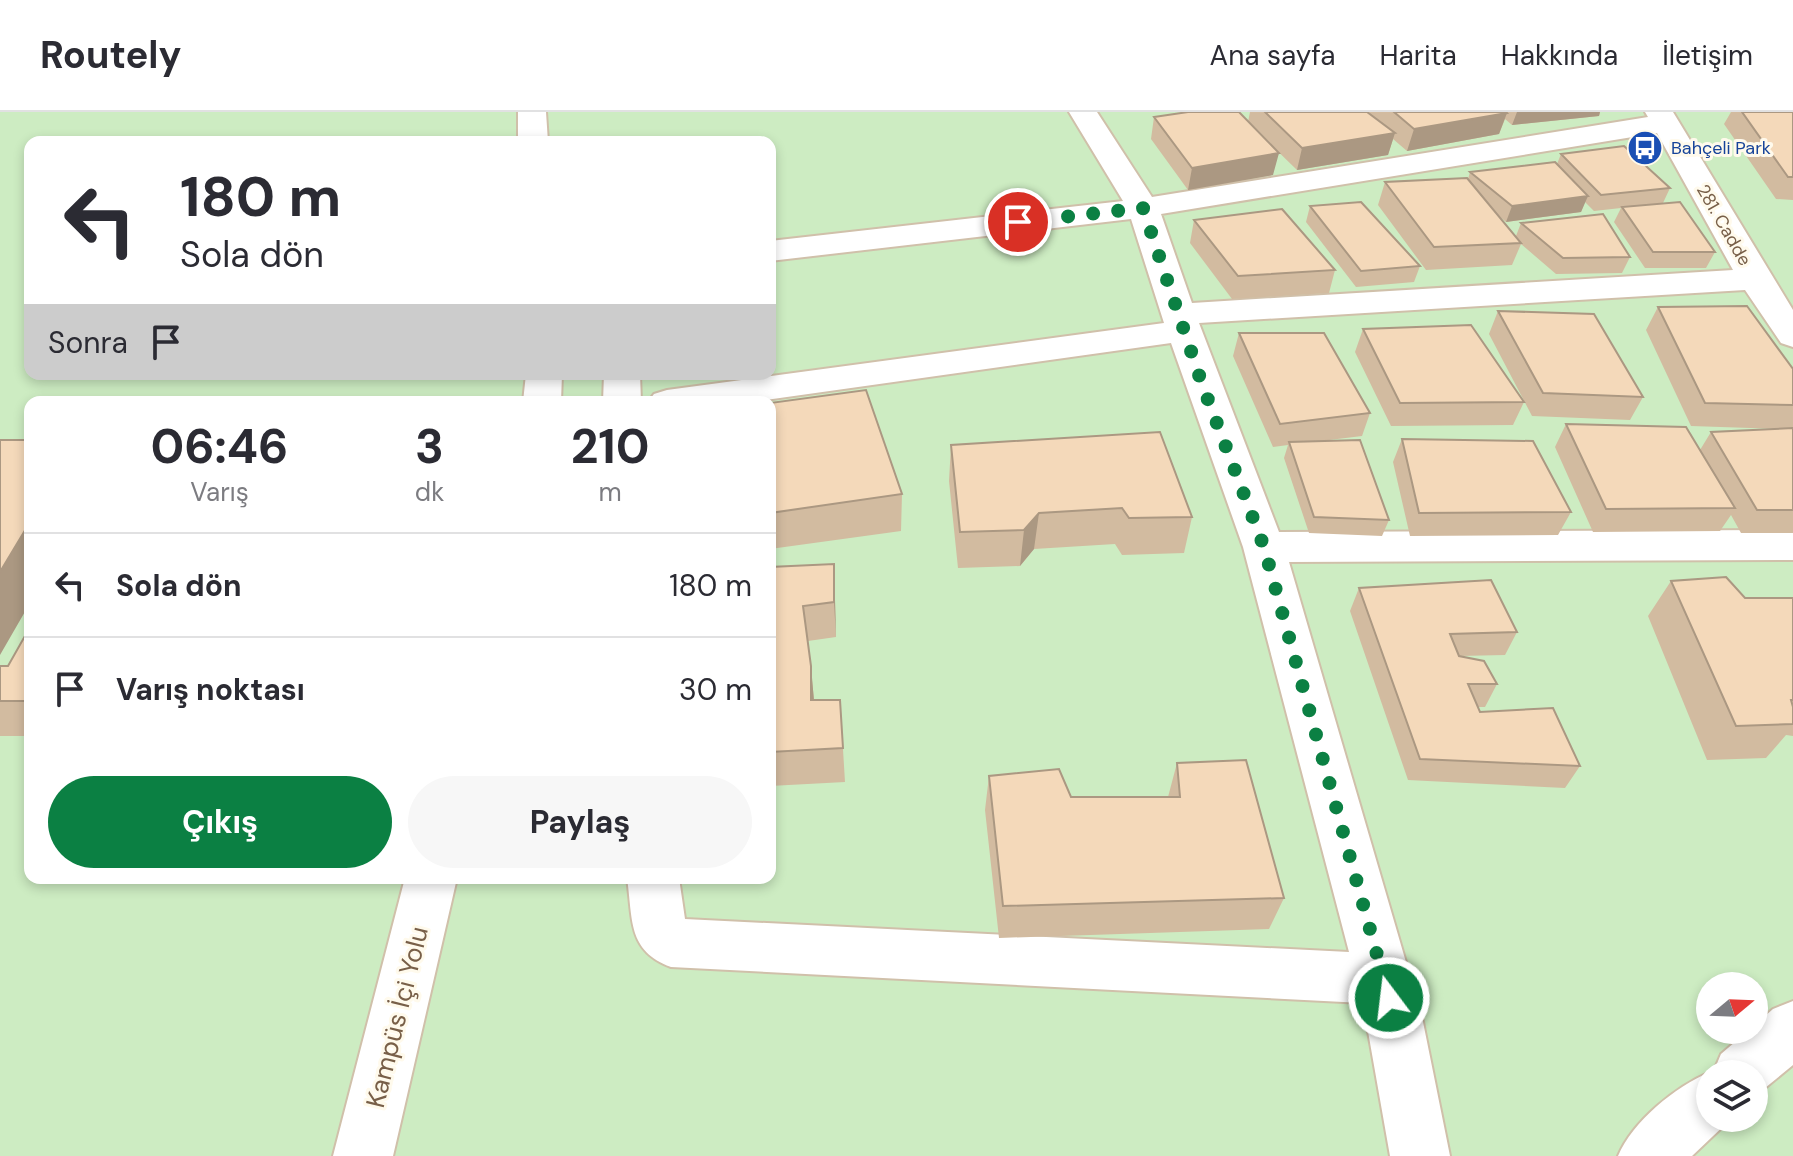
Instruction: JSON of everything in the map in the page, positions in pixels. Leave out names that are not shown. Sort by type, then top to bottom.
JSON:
[{"type":"street","points":[[532,112],[533,136]]},
{"type":"street","points":[[1083,112],[1143,208],[1181,322],[1264,547],[1394,1017],[1420,1156]]},
{"type":"street","points":[[776,250],[1143,208],[1662,118]]},
{"type":"street","name":"281. Cadde","points":[[1662,118],[1755,279],[1793,336]]},
{"type":"street","points":[[706,396],[1181,322],[1755,279]]},
{"type":"street","points":[[1264,547],[1793,545]]},
{"type":"street","name":"Kampüs İçi Yolu","points":[[363,1156],[430,884]]},
{"type":"street","points":[[654,884],[661,934],[671,943],[1384,979]]},
{"type":"street","points":[[1757,1060],[1793,1028]]},
{"type":"street","points":[[1648,1156],[1696,1113]]},
{"type":"green space","points":[[0,112],[1793,112],[1793,1156],[0,1156]]},
{"type":"building","points":[[1188,112],[1239,112],[1279,153],[1192,168],[1154,117]]},
{"type":"building","points":[[1265,112],[1367,112],[1395,133],[1302,148]]},
{"type":"building","points":[[1394,112],[1506,112],[1507,113],[1414,129]]},
{"type":"building","points":[[1742,112],[1793,112],[1793,177],[1788,177]]},
{"type":"building","points":[[1624,146],[1670,188],[1601,195],[1561,154]]},
{"type":"building","points":[[1555,162],[1588,196],[1512,206],[1470,172]]},
{"type":"building","points":[[1467,178],[1521,243],[1434,247],[1385,182]]},
{"type":"building","points":[[1361,202],[1420,266],[1361,271],[1310,206]]},
{"type":"building","points":[[1680,202],[1715,252],[1653,252],[1622,207]]},
{"type":"building","points":[[1282,209],[1335,270],[1238,276],[1194,220]]},
{"type":"building","points":[[1603,214],[1630,257],[1563,258],[1521,223]]},
{"type":"building","points":[[1747,306],[1793,369],[1793,405],[1705,403],[1658,307]]},
{"type":"building","points":[[1498,311],[1594,314],[1643,397],[1543,393]]},
{"type":"building","points":[[1471,325],[1524,402],[1400,403],[1363,329]]},
{"type":"building","points":[[1239,333],[1324,333],[1370,413],[1280,424]]},
{"type":"building","points":[[866,390],[902,494],[776,512],[776,402]]},
{"type":"building","points":[[1566,424],[1686,427],[1735,508],[1606,509]]},
{"type":"building","points":[[1793,428],[1793,510],[1757,510],[1711,432]]},
{"type":"building","points":[[1160,432],[1192,517],[1129,518],[1122,508],[1039,513],[1024,530],[960,532],[951,445]]},
{"type":"building","points":[[1402,439],[1533,441],[1571,512],[1419,513]]},
{"type":"building","points":[[0,440],[24,440],[24,532],[0,572]]},
{"type":"building","points":[[1360,440],[1389,520],[1314,517],[1289,442]]},
{"type":"building","points":[[834,564],[834,602],[803,606],[811,666],[811,700],[840,700],[843,748],[776,752],[776,567]]},
{"type":"building","points":[[1726,577],[1745,598],[1793,598],[1793,724],[1736,726],[1671,581]]},
{"type":"building","points":[[1491,580],[1517,632],[1450,634],[1459,656],[1484,661],[1497,684],[1468,684],[1480,712],[1553,708],[1580,766],[1420,759],[1359,588]]},
{"type":"building","points":[[24,638],[24,701],[0,701],[0,666],[8,666]]},
{"type":"building","points":[[1246,760],[1284,898],[1003,906],[989,776],[1059,769],[1071,797],[1180,797],[1177,763]]},
{"type":"place","name":"Bahçeli Park","points":[[1645,148]]},
{"type":"route","points":[[1018,222],[1143,208],[1202,384],[1264,547],[1389,998]]}]
